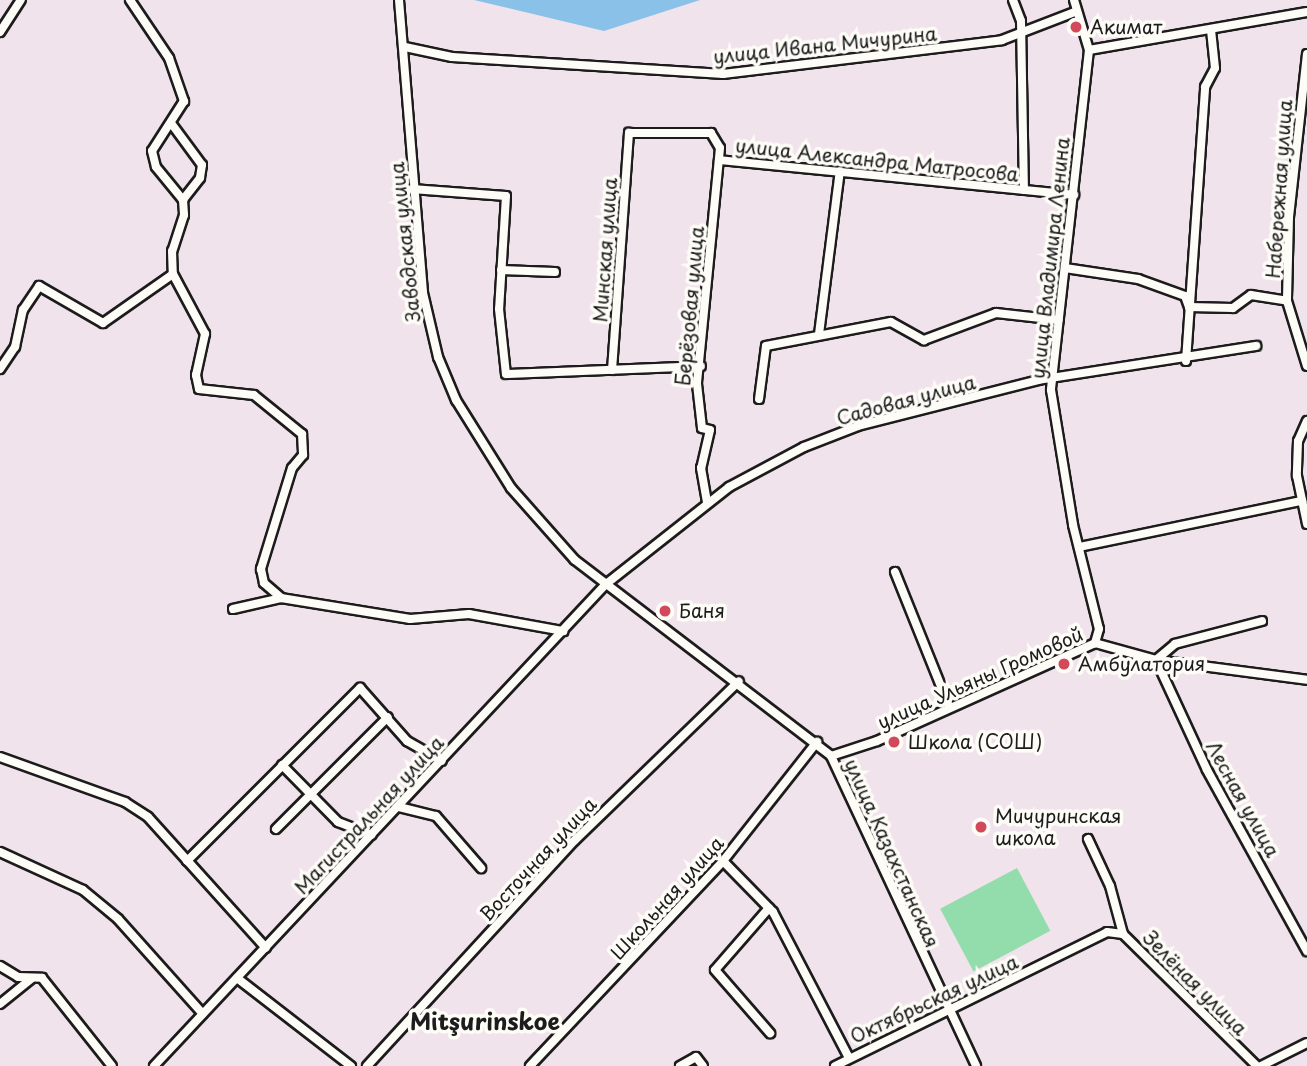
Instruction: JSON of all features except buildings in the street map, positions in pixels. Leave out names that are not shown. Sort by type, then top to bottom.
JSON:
[{"type":"street","points":[[0,32],[21,0]]},
{"type":"street","points":[[130,0],[169,58],[184,101],[152,151],[156,167],[183,200],[184,215],[172,251],[173,274],[205,334],[197,375],[199,389],[254,395],[302,434],[303,455],[292,468],[261,569],[264,583],[281,598]]},
{"type":"street","name":"Заводская улица","points":[[399,0],[405,47],[412,190],[428,319],[456,400],[531,515],[606,585]]},
{"type":"street","points":[[1013,0],[1020,33],[1024,190]]},
{"type":"street","name":"улица Владимира Ленина","points":[[1073,0],[1089,50],[1052,379],[1079,547],[1099,629],[1095,643]]},
{"type":"street","name":"улица Ивана Мичурина","points":[[405,47],[452,57],[723,74],[855,61],[1020,33],[1077,11]]},
{"type":"street","points":[[1089,50],[1307,12]]},
{"type":"street","points":[[1186,361],[1205,87],[1215,68],[1211,30]]},
{"type":"street","name":"Набережная улица","points":[[1307,54],[1289,217],[1287,301],[1307,366]]},
{"type":"street","points":[[171,123],[202,165],[200,178],[183,200]]},
{"type":"street","name":"Минская улица","points":[[612,370],[629,133],[711,133],[720,148]]},
{"type":"street","name":"Берёзовая улица","points":[[707,501],[701,468],[710,430],[702,428],[699,418],[720,148]]},
{"type":"street","name":"улица Александра Матросова","points":[[719,160],[1074,195]]},
{"type":"street","points":[[819,334],[841,171]]},
{"type":"street","points":[[412,190],[506,196],[501,270],[506,374],[701,366]]},
{"type":"street","points":[[1065,268],[1138,279],[1185,296],[1189,307]]},
{"type":"street","points":[[501,270],[555,271]]},
{"type":"street","points":[[0,369],[15,347],[23,310],[39,286],[103,323],[173,274]]},
{"type":"street","points":[[1189,307],[1233,308],[1251,295],[1287,301]]},
{"type":"street","points":[[760,398],[766,346],[891,322],[924,340],[996,313],[1059,320]]},
{"type":"street","name":"Садовая улица","points":[[606,585],[707,501],[768,464],[848,430],[1052,379],[1186,361],[1256,346]]},
{"type":"street","points":[[1307,421],[1298,441],[1302,501],[1307,524]]},
{"type":"street","points":[[1079,547],[1302,501]]},
{"type":"street","points":[[895,572],[949,706]]},
{"type":"street","name":"Магистральная улица","points":[[154,1066],[606,585]]},
{"type":"street","name":"улица Казахстанская","points":[[606,585],[739,681],[831,756],[947,1013],[976,1066]]},
{"type":"street","points":[[233,609],[281,598],[410,619],[469,614],[563,631]]},
{"type":"street","points":[[1156,660],[1175,644],[1262,621]]},
{"type":"street","name":"улица Ульяны Громовой","points":[[831,756],[877,741],[949,706],[1095,643],[1156,660],[1307,680]]},
{"type":"street","name":"Лесная улица","points":[[1156,660],[1207,770],[1307,951]]},
{"type":"street","name":"Восточная улица","points":[[366,1066],[576,839],[739,681]]},
{"type":"street","points":[[187,861],[360,688],[407,741],[442,761]]},
{"type":"street","points":[[276,829],[388,717]]},
{"type":"street","name":"Школьная улица","points":[[530,1066],[723,861],[817,743]]},
{"type":"street","points":[[0,757],[125,802],[148,817],[266,948]]},
{"type":"street","points":[[282,765],[338,822],[372,835]]},
{"type":"street","points":[[399,807],[436,816],[481,868]]},
{"type":"street","name":"Зелёная улица","points":[[1088,839],[1110,886],[1123,934],[1259,1066]]},
{"type":"street","points":[[0,852],[83,890],[118,919],[203,1014]]},
{"type":"street","points":[[723,861],[769,908],[817,989],[848,1056]]},
{"type":"street","points":[[769,908],[715,970],[770,1033]]},
{"type":"street","name":"Октябрьская улица","points":[[835,1066],[848,1056],[947,1013],[1107,932],[1123,934]]},
{"type":"street","points":[[0,966],[31,979],[42,978],[112,1066]]},
{"type":"street","points":[[237,978],[351,1066]]},
{"type":"street","points":[[0,1004],[31,979]]},
{"type":"street","points":[[1259,1066],[1307,1042]]},
{"type":"street","points":[[683,1063],[696,1057],[703,1066]]},
{"type":"green space","points":[[1017,868],[1050,931],[974,972],[940,909]]},
{"type":"water","points":[[474,0],[700,0],[604,31]]},
{"type":"place","name":"Акимат","points":[[1076,27]]},
{"type":"place","name":"Баня","points":[[665,611]]},
{"type":"place","name":"Амбулатория","points":[[1064,664]]},
{"type":"place","name":"Школа (СОШ)","points":[[894,742]]},
{"type":"place","name":"Мичуринская школа","points":[[981,827]]},
{"type":"district","name":"Mitşurinskoe","points":[[485,1021]]}]
